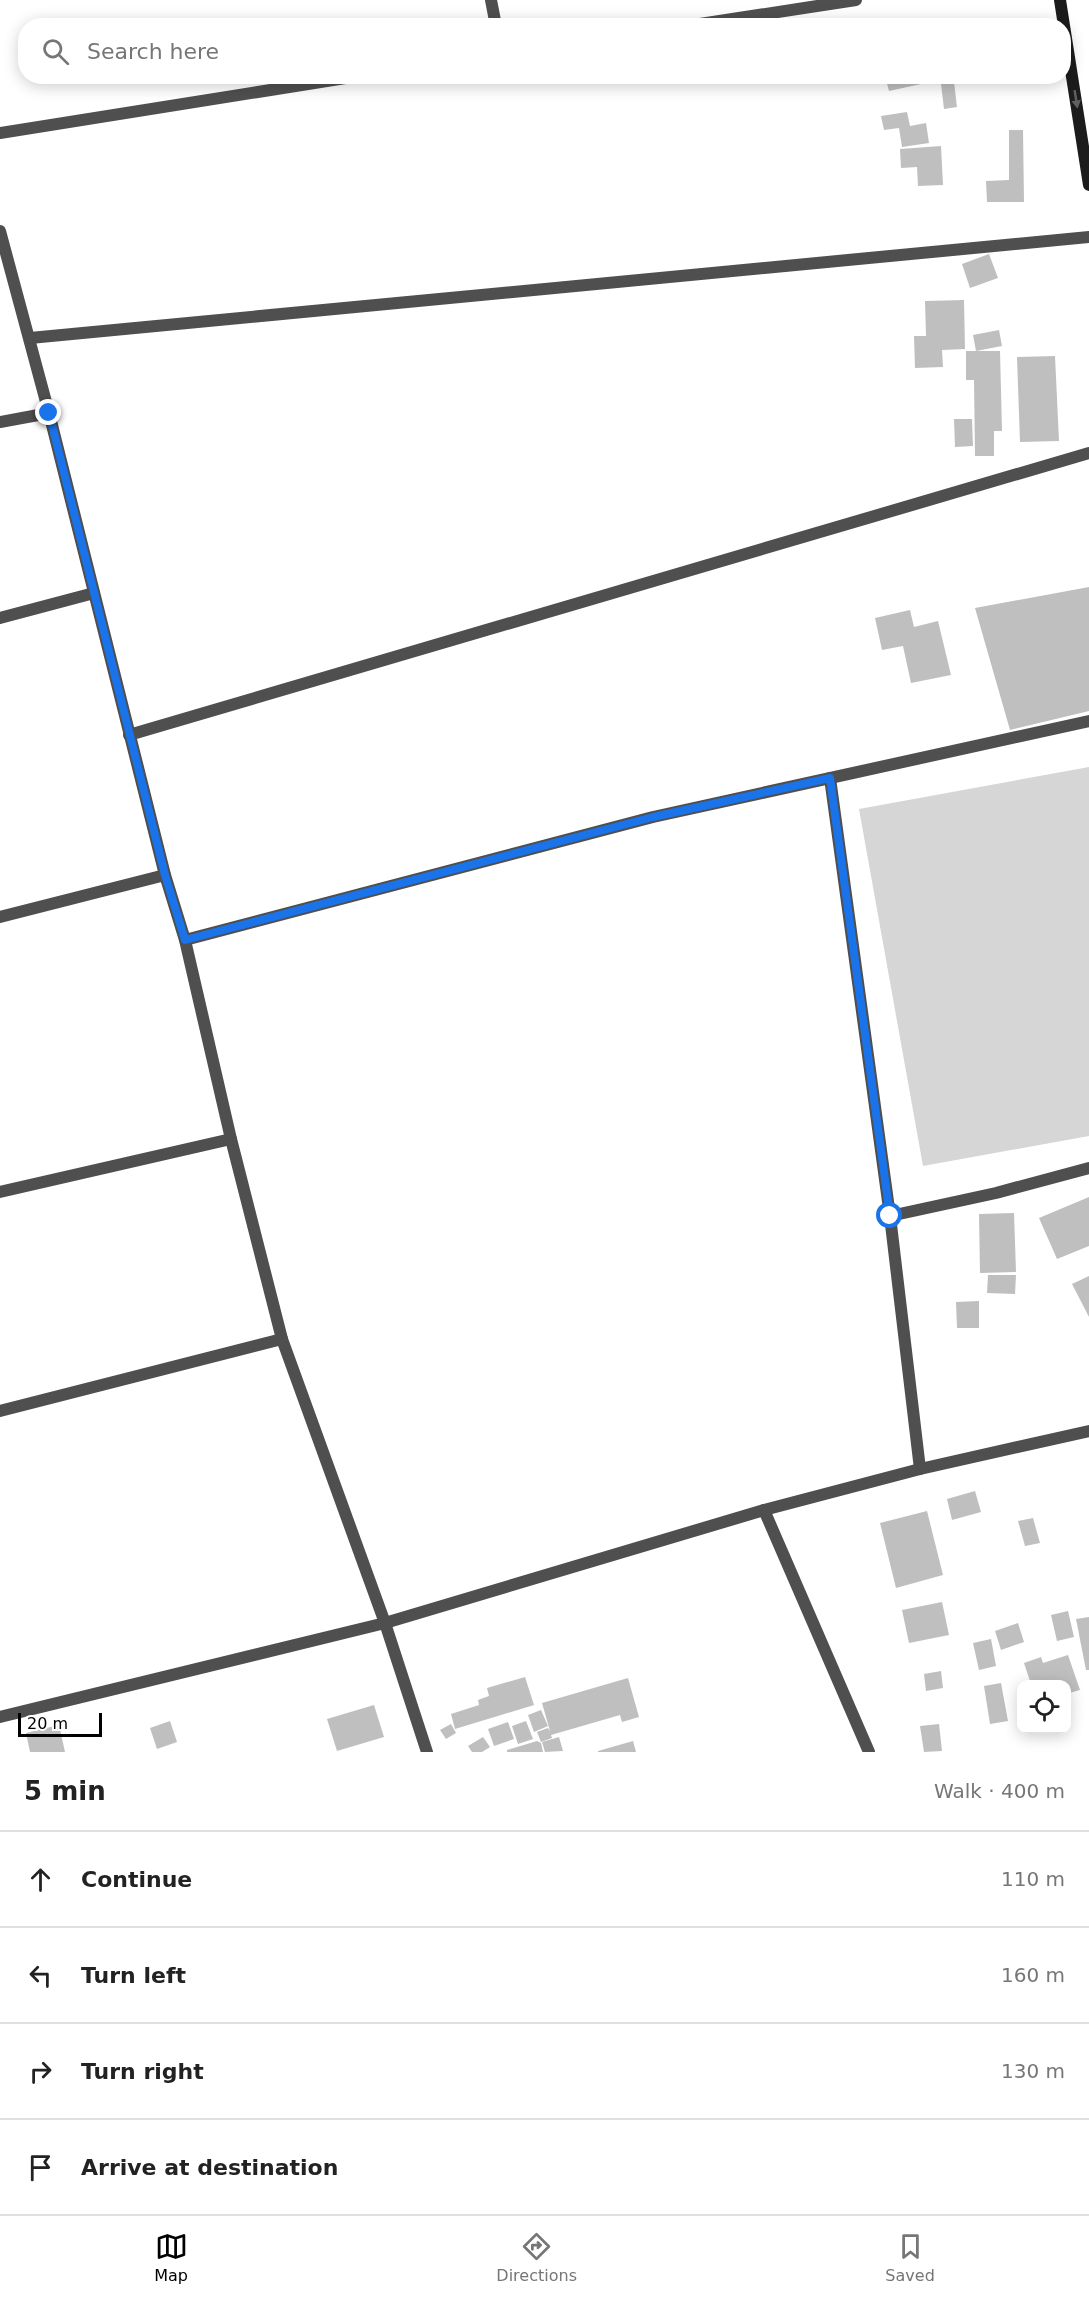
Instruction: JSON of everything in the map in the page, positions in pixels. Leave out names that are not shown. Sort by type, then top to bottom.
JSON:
[{"type":"street","points":[[491,0],[494,18]]},
{"type":"street","points":[[739,18],[856,0]]},
{"type":"street","points":[[1060,0],[1063,18]]},
{"type":"street","points":[[1071,70],[1089,185]]},
{"type":"street","points":[[0,133],[308,84]]},
{"type":"street","points":[[0,231],[30,338],[165,875],[185,940],[231,1139],[282,1339],[386,1623],[427,1752]]},
{"type":"street","points":[[30,338],[1089,237]]},
{"type":"street","points":[[0,422],[49,413]]},
{"type":"street","points":[[129,735],[1089,453]]},
{"type":"street","points":[[0,618],[94,594]]},
{"type":"street","points":[[185,940],[653,817],[1089,721]]},
{"type":"street","points":[[830,778],[890,1216],[920,1469]]},
{"type":"street","points":[[0,917],[165,875]]},
{"type":"street","points":[[0,1192],[231,1139]]},
{"type":"street","points":[[890,1216],[996,1193],[1089,1168]]},
{"type":"street","points":[[0,1411],[282,1339]]},
{"type":"street","points":[[0,1717],[386,1623],[764,1510],[920,1469],[1089,1431]]},
{"type":"street","points":[[764,1510],[869,1752]]},
{"type":"shaded area","points":[[1089,767],[1089,1136],[923,1166],[859,809]]},
{"type":"building","points":[[887,84],[921,84],[889,91]]},
{"type":"building","points":[[941,84],[954,84],[957,107],[944,109]]},
{"type":"building","points":[[907,112],[910,126],[926,123],[929,143],[902,147],[899,128],[884,130],[881,116]]},
{"type":"building","points":[[1009,130],[1023,130],[1024,202],[987,202],[986,181],[1009,180]]},
{"type":"building","points":[[941,146],[943,185],[918,186],[917,167],[901,168],[900,149]]},
{"type":"building","points":[[989,254],[998,278],[970,288],[962,264]]},
{"type":"building","points":[[964,300],[965,349],[942,350],[943,367],[915,368],[914,336],[926,336],[925,301]]},
{"type":"building","points":[[999,330],[1002,346],[976,351],[973,335]]},
{"type":"building","points":[[966,351],[1000,351],[1002,431],[994,431],[994,456],[975,456],[974,380],[966,380]]},
{"type":"building","points":[[1055,356],[1059,441],[1020,442],[1017,357]]},
{"type":"building","points":[[954,419],[972,419],[973,446],[955,447]]},
{"type":"building","points":[[1089,587],[1089,711],[1010,730],[975,608]]},
{"type":"building","points":[[910,610],[914,627],[938,621],[951,675],[911,683],[903,646],[882,650],[875,618]]},
{"type":"building","points":[[1089,1197],[1089,1246],[1057,1259],[1039,1218]]},
{"type":"building","points":[[1014,1213],[1016,1272],[980,1273],[979,1214]]},
{"type":"building","points":[[988,1275],[1016,1275],[1015,1294],[987,1293]]},
{"type":"building","points":[[1089,1276],[1089,1317],[1072,1284]]},
{"type":"building","points":[[979,1301],[979,1328],[957,1328],[956,1302]]},
{"type":"building","points":[[975,1491],[981,1512],[952,1520],[947,1499]]},
{"type":"building","points":[[927,1511],[943,1575],[896,1588],[880,1523]]},
{"type":"building","points":[[1033,1518],[1040,1543],[1025,1546],[1018,1521]]},
{"type":"building","points":[[942,1602],[949,1635],[909,1643],[902,1610]]},
{"type":"building","points":[[1068,1611],[1074,1637],[1057,1641],[1051,1615]]},
{"type":"building","points":[[1089,1617],[1089,1670],[1086,1670],[1076,1619]]},
{"type":"building","points":[[1018,1623],[1024,1642],[1001,1650],[995,1631]]},
{"type":"building","points":[[991,1639],[996,1666],[979,1670],[973,1643]]},
{"type":"building","points":[[1068,1655],[1080,1690],[1071,1693],[1071,1680],[1030,1680],[1024,1663],[1041,1657],[1043,1663]]},
{"type":"building","points":[[941,1671],[943,1688],[926,1691],[924,1674]]},
{"type":"building","points":[[525,1677],[534,1705],[455,1729],[451,1714],[479,1705],[478,1700],[489,1696],[487,1688]]},
{"type":"building","points":[[628,1678],[639,1717],[622,1722],[620,1715],[551,1735],[552,1738],[541,1742],[537,1732],[548,1728],[550,1731],[542,1703]]},
{"type":"building","points":[[1001,1683],[1008,1721],[990,1724],[984,1686]]},
{"type":"building","points":[[374,1705],[384,1737],[337,1751],[327,1719]]},
{"type":"building","points":[[541,1710],[548,1726],[534,1732],[528,1715]]},
{"type":"building","points":[[170,1721],[177,1742],[157,1749],[150,1728]]},
{"type":"building","points":[[526,1721],[533,1739],[518,1744],[512,1726]]},
{"type":"building","points":[[508,1722],[514,1739],[494,1746],[488,1729]]},
{"type":"building","points":[[451,1724],[456,1733],[446,1739],[440,1730]]},
{"type":"building","points":[[939,1724],[942,1751],[924,1752],[920,1726]]},
{"type":"building","points":[[59,1725],[65,1752],[30,1752],[26,1733]]},
{"type":"building","points":[[483,1737],[490,1747],[482,1752],[472,1752],[468,1746]]},
{"type":"building","points":[[559,1737],[563,1751],[545,1752],[542,1742]]},
{"type":"building","points":[[537,1741],[541,1743],[543,1752],[507,1752],[507,1750]]},
{"type":"building","points":[[633,1741],[636,1752],[598,1752],[598,1751]]},
{"type":"route","points":[[49,413],[165,875],[185,940],[653,817],[830,778],[890,1216]]}]
